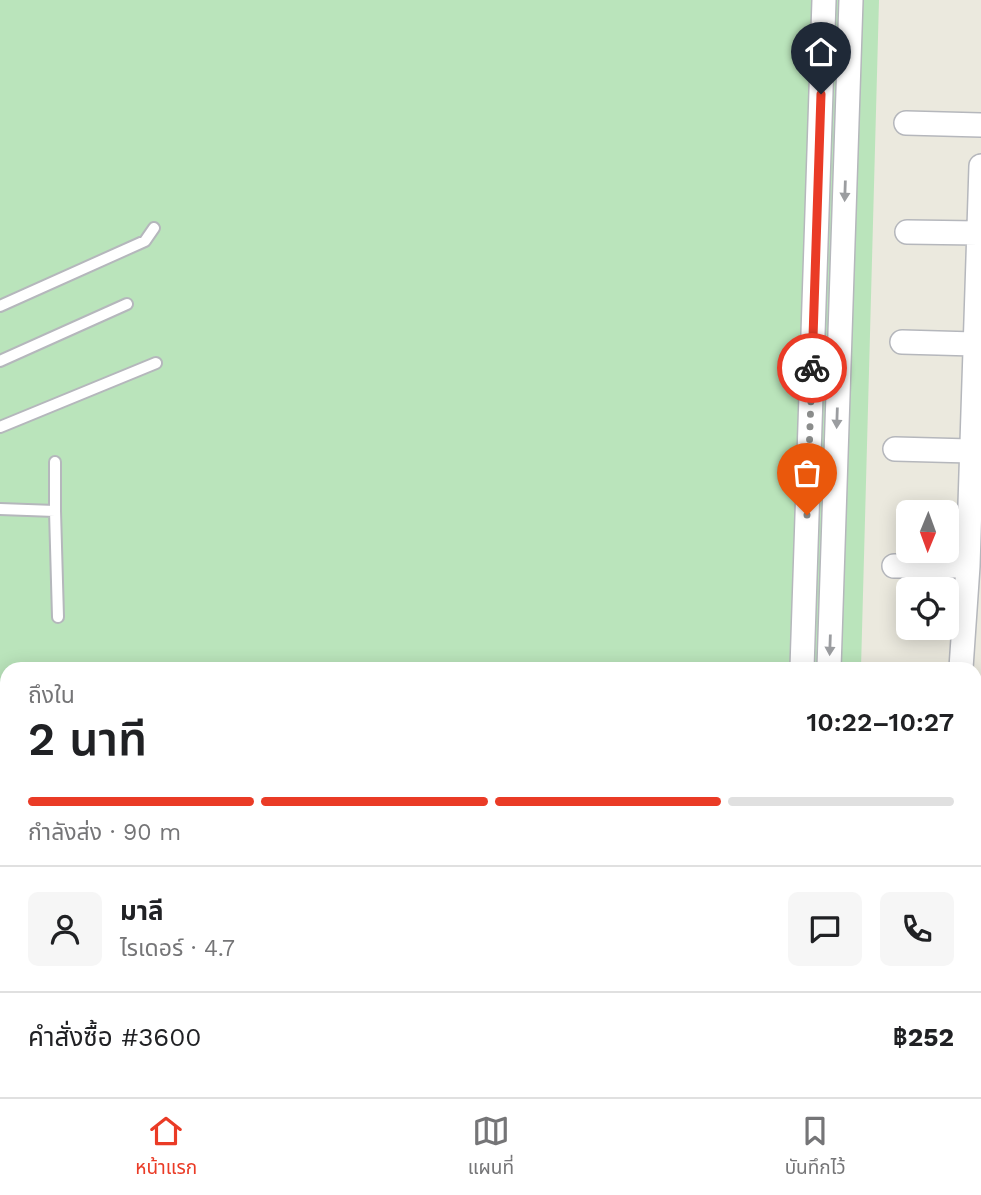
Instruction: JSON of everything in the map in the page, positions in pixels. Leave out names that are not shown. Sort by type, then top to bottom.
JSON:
[{"type":"street","points":[[802,662],[824,0]]},
{"type":"street","points":[[829,662],[851,0]]},
{"type":"street","points":[[906,123],[981,125]]},
{"type":"street","points":[[820,141],[847,142]]},
{"type":"street","points":[[961,662],[968,566],[981,166]]},
{"type":"street","points":[[906,232],[978,233]]},
{"type":"street","points":[[902,342],[974,344]]},
{"type":"street","points":[[895,449],[970,451]]},
{"type":"street","points":[[807,515],[834,516]]},
{"type":"street","points":[[894,566],[968,566]]},
{"type":"lane","points":[[0,306],[134,247],[145,241],[154,228]]},
{"type":"lane","points":[[0,361],[127,304]]},
{"type":"lane","points":[[0,427],[156,363]]},
{"type":"lane","points":[[55,462],[58,617]]},
{"type":"lane","points":[[0,509],[55,511]]},
{"type":"green space","points":[[0,0],[879,0],[861,662],[0,662]]},
{"type":"way so far","points":[[807,515],[812,368]]},
{"type":"route","points":[[812,368],[821,94]]}]
